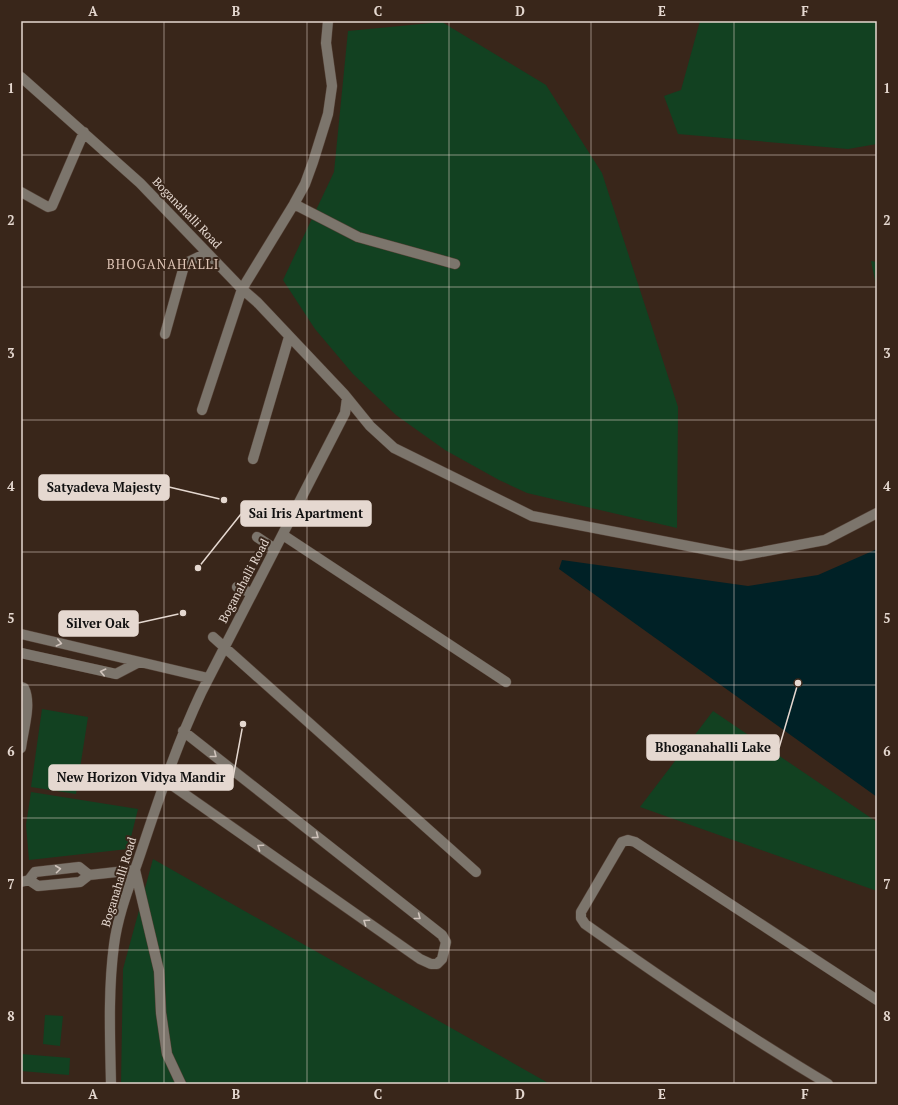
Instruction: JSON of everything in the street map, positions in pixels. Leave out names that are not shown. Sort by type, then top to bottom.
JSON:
[{"type":"street","points":[[202,410],[242,289],[294,204],[305,184],[313,162],[328,114],[332,86],[326,43],[328,21]]},
{"type":"street","name":"Boganahalli Road","points":[[21,76],[140,183],[242,289],[258,302],[347,398],[345,414],[283,536],[251,593],[224,646],[184,731],[134,870],[114,943],[111,987],[112,1084]]},
{"type":"street","points":[[21,192],[48,207],[52,206],[84,132]]},
{"type":"street","points":[[294,204],[358,237],[455,264]]},
{"type":"street","points":[[165,334],[184,266],[186,263],[207,253]]},
{"type":"street","points":[[253,459],[289,337]]},
{"type":"street","points":[[347,398],[370,426],[394,448],[532,516],[740,556],[825,540],[877,513]]},
{"type":"street","points":[[272,510],[290,521]]},
{"type":"street","points":[[283,536],[506,682]]},
{"type":"street","points":[[257,537],[276,549]]},
{"type":"street","points":[[237,587],[251,593]]},
{"type":"street","points":[[21,634],[208,678]]},
{"type":"street","points":[[213,637],[476,872]]},
{"type":"street","points":[[21,653],[116,674],[139,662]]},
{"type":"street","points":[[21,687],[24,688],[27,694],[21,748]]},
{"type":"street","points":[[166,781],[420,959],[431,964],[437,964],[442,959],[446,942],[442,935],[184,731]]},
{"type":"street","points":[[828,1084],[722,1018],[585,924],[581,918],[581,912],[585,905],[622,842],[628,840],[635,842],[877,1000]]},
{"type":"street","points":[[89,875],[79,867],[35,872],[25,881],[38,886],[80,882],[89,875],[134,870],[159,971],[161,1012],[167,1054],[181,1084]]},
{"type":"green space","points":[[700,21],[877,21],[877,144],[848,149],[678,134],[664,96],[681,90]]},
{"type":"green space","points":[[442,22],[546,85],[602,173],[678,407],[677,528],[527,493],[499,480],[445,450],[396,415],[353,374],[315,329],[283,280],[334,172],[348,31]]},
{"type":"green space","points":[[871,261],[877,262],[877,290]]},
{"type":"green space","points":[[42,709],[88,717],[76,794],[31,787]]},
{"type":"green space","points":[[713,711],[877,822],[877,891],[640,807]]},
{"type":"green space","points":[[31,792],[138,809],[128,849],[29,860],[26,825]]},
{"type":"green space","points":[[153,859],[550,1084],[121,1084],[123,969]]},
{"type":"green space","points":[[45,1015],[63,1016],[60,1046],[43,1044]]},
{"type":"green space","points":[[21,1054],[70,1058],[69,1075],[21,1071]]},
{"type":"water","points":[[877,549],[877,797],[559,569],[562,560],[748,586],[818,575]]},
{"type":"place","name":"Satyadeva Majesty","points":[[224,500]]},
{"type":"place","name":"Sai Iris Apartment","points":[[198,568]]},
{"type":"place","name":"Silver Oak","points":[[183,613]]},
{"type":"place","name":"Bhoganahalli Lake","points":[[798,683]]},
{"type":"place","name":"New Horizon Vidya Mandir","points":[[243,724]]},
{"type":"district","name":"BHOGANAHALLI","points":[[163,264]]}]
